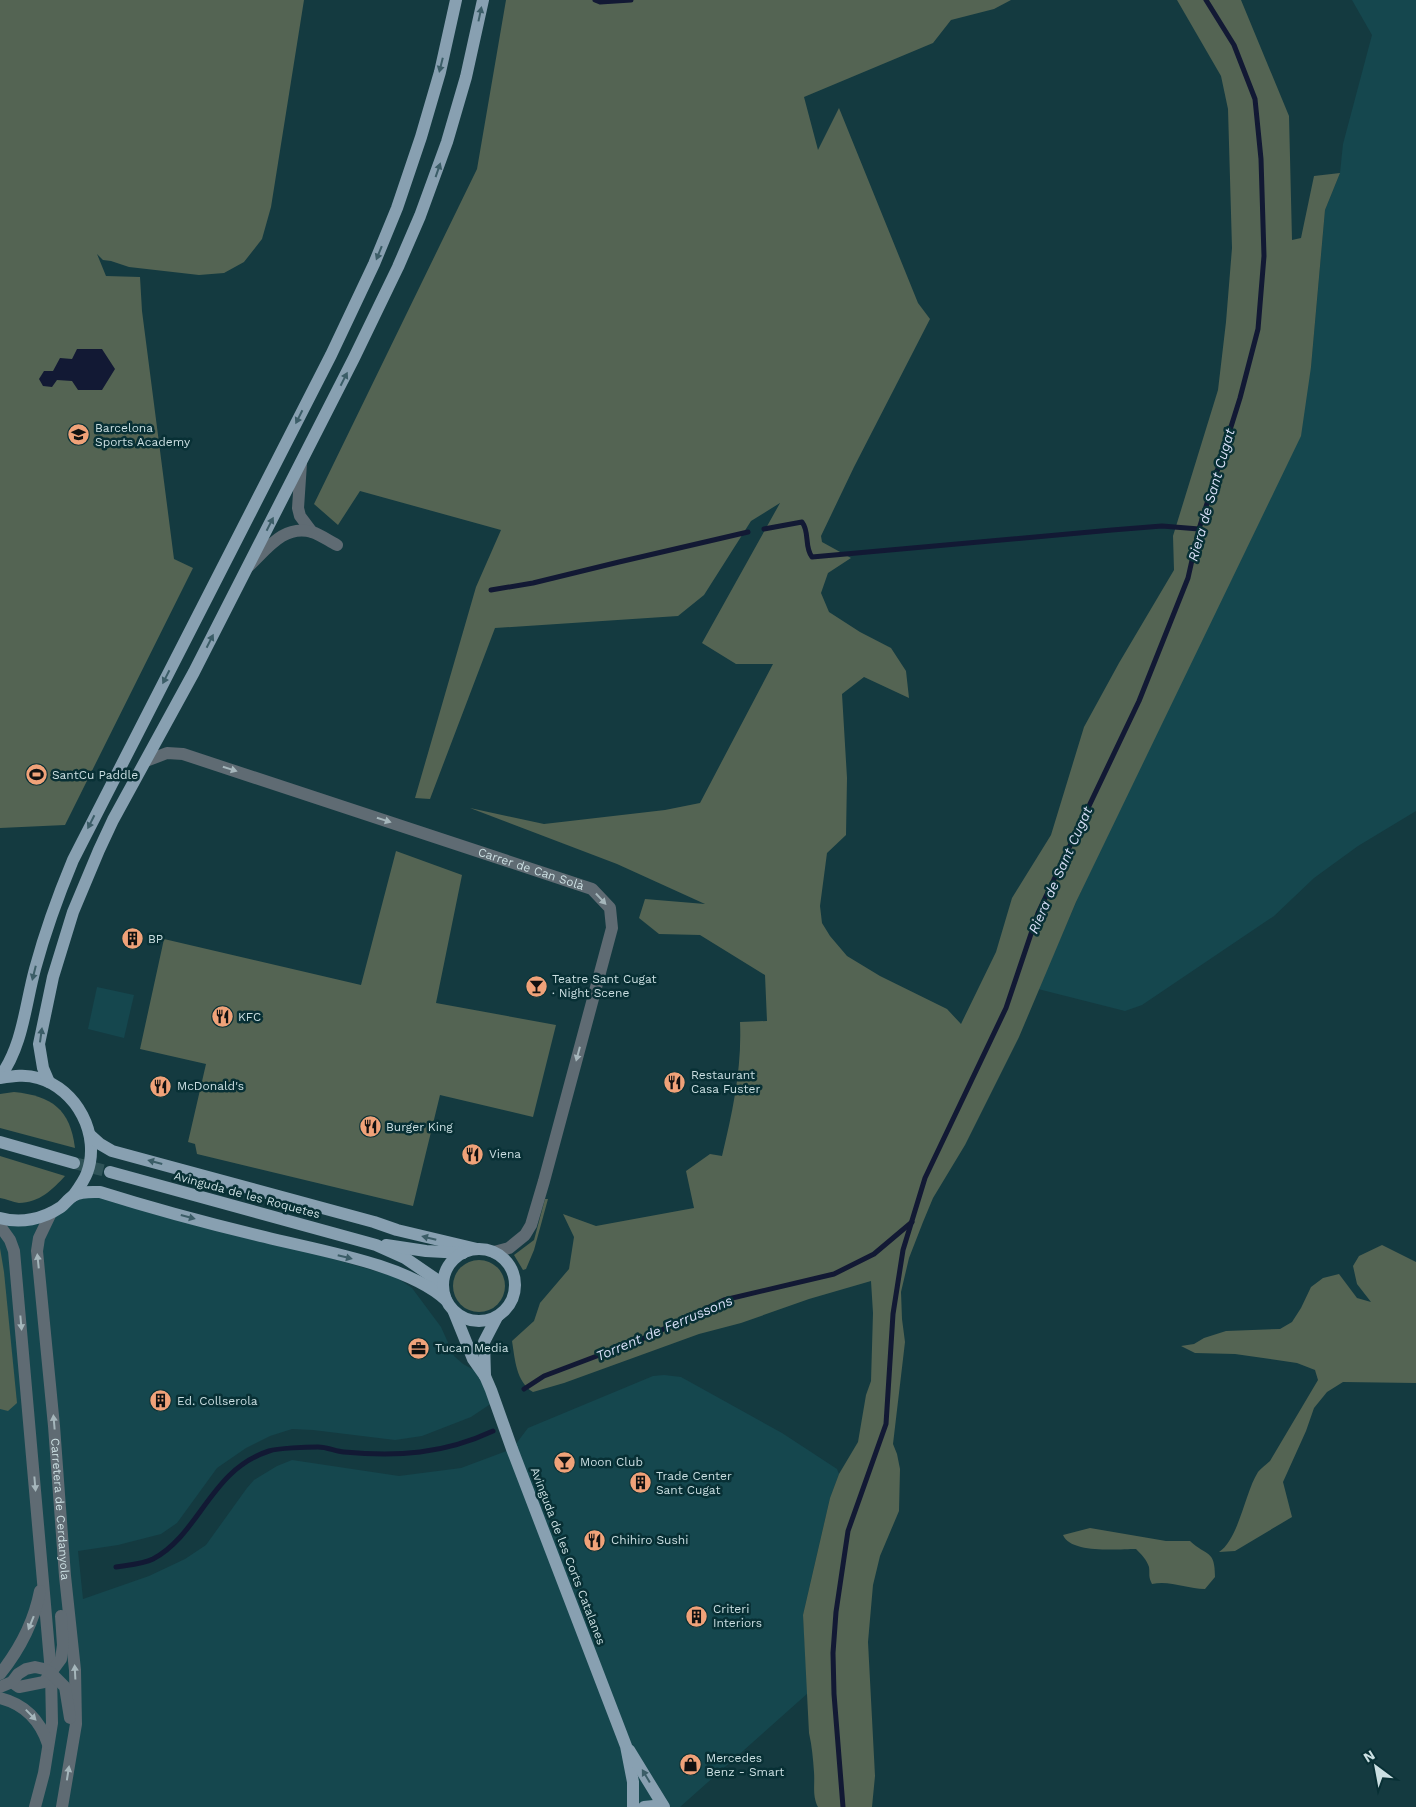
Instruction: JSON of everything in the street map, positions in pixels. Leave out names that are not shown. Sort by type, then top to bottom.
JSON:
[{"type":"main road","points":[[0,1077],[9,1065],[17,1048],[40,948],[73,860],[331,356],[374,264],[397,208],[431,104],[456,0]]},
{"type":"main road","points":[[49,1082],[42,1068],[39,1044],[52,976],[75,907],[99,850],[301,463],[377,312],[437,173],[466,77],[483,0]]},
{"type":"main road","points":[[0,1077],[26,1076],[49,1082],[64,1092],[76,1105],[84,1118],[90,1135],[91,1149],[87,1173],[73,1196],[51,1213],[24,1221],[0,1218]]},
{"type":"main road","points":[[73,1196],[87,1192],[100,1192],[263,1237],[366,1262],[397,1272],[431,1288],[446,1300],[454,1312],[473,1321],[497,1317],[509,1305],[514,1294],[515,1282],[512,1270],[509,1264],[494,1252],[477,1250],[397,1230],[374,1222],[112,1151],[90,1135]]},
{"type":"main road","points":[[0,1142],[74,1163]]},
{"type":"main road","name":"Avinguda de les Roquetes","points":[[110,1172],[376,1245]]},
{"type":"main road","points":[[376,1245],[462,1253],[477,1250]]},
{"type":"main road","points":[[376,1245],[404,1258],[443,1284]]},
{"type":"main road","points":[[446,1300],[443,1284],[445,1272],[449,1264],[462,1253]]},
{"type":"main road","name":"Avinguda de les Corts Catalanes","points":[[454,1312],[473,1359],[485,1376],[491,1390],[626,1746],[633,1782],[633,1807]]},
{"type":"main road","name":"Avinguda de les Corts Catalanes","points":[[485,1376],[484,1342],[497,1317]]},
{"type":"main road","name":"Avinguda de les Corts Catalanes","points":[[626,1746],[664,1807]]},
{"type":"main road","points":[[644,1807],[658,1807]]},
{"type":"street","points":[[301,463],[298,508],[300,516],[312,532]]},
{"type":"street","points":[[247,567],[282,535],[293,531],[312,532],[337,545]]},
{"type":"street","name":"Carrer de Can Solà","points":[[146,761],[166,752],[183,754],[592,889],[610,908],[612,928],[531,1225],[525,1235],[509,1248],[494,1252]]},
{"type":"street","name":"Carretera de Cerdanyola","points":[[51,1213],[39,1238],[37,1251],[75,1670],[76,1724],[62,1807]]},
{"type":"street","name":"Carretera de Cerdanyola","points":[[0,1226],[10,1240],[14,1250],[51,1673],[52,1723],[44,1773],[35,1807]]},
{"type":"street","points":[[0,1674],[13,1658],[31,1625],[43,1576]]},
{"type":"street","points":[[0,1688],[12,1682],[19,1687],[44,1682],[61,1659],[63,1645],[59,1588],[65,1576]]},
{"type":"street","points":[[51,1673],[65,1687],[74,1738]]},
{"type":"street","points":[[0,1698],[16,1704],[27,1711],[40,1726],[48,1746]]},
{"type":"shaded area","points":[[1352,0],[1416,0],[1416,811],[1358,846],[1314,878],[1274,916],[1142,1005],[1125,1011],[1038,989],[1311,367],[1325,210],[1340,173],[1343,144],[1372,35]]},
{"type":"shaded area","points":[[77,349],[102,349],[115,369],[102,390],[78,390],[72,381],[57,380],[52,387],[43,386],[39,379],[44,371],[53,371],[60,358],[72,359]]},
{"type":"shaded area","points":[[97,987],[134,995],[124,1038],[88,1029]]},
{"type":"shaded area","points":[[100,1192],[396,1277],[412,1288],[441,1327],[454,1356],[463,1364],[485,1376],[495,1401],[471,1417],[422,1436],[395,1440],[292,1429],[270,1436],[246,1448],[217,1468],[177,1523],[161,1534],[118,1545],[78,1551],[83,1599],[149,1576],[185,1559],[206,1545],[254,1480],[277,1466],[292,1460],[399,1476],[461,1468],[512,1449],[528,1428],[653,1376],[681,1377],[782,1433],[837,1469],[839,1474],[830,1498],[803,1615],[808,1693],[680,1807],[0,1807],[0,1218],[12,1221]]},
{"type":"green space","points":[[0,0],[304,0],[271,207],[262,239],[244,262],[224,273],[199,275],[129,267],[103,260],[97,254],[106,276],[140,277],[142,311],[174,559],[193,568],[65,825],[0,828]]},
{"type":"green space","points":[[506,0],[1011,0],[994,9],[951,20],[933,43],[804,97],[818,150],[839,108],[918,303],[930,319],[821,536],[822,542],[851,558],[828,573],[821,593],[829,612],[860,632],[891,648],[906,671],[909,698],[864,677],[842,694],[847,778],[846,835],[827,853],[820,906],[822,923],[847,956],[880,976],[947,1009],[961,1024],[996,952],[1012,898],[1051,835],[1084,727],[1174,570],[1173,536],[1218,390],[1232,248],[1228,109],[1221,76],[1177,0],[1241,0],[1289,116],[1292,240],[1301,238],[1314,176],[1340,173],[1325,210],[1311,367],[1301,436],[1076,902],[1019,1037],[965,1145],[933,1198],[909,1258],[901,1292],[905,1342],[893,1444],[900,1469],[899,1511],[880,1556],[873,1585],[868,1642],[875,1776],[872,1807],[818,1807],[816,1803],[813,1757],[809,1733],[803,1615],[830,1498],[839,1474],[858,1442],[866,1395],[871,1381],[873,1313],[871,1281],[809,1299],[741,1323],[699,1334],[564,1383],[533,1392],[527,1388],[520,1376],[515,1362],[512,1341],[534,1321],[540,1303],[569,1269],[574,1237],[563,1214],[596,1226],[694,1208],[686,1171],[710,1154],[722,1156],[736,1089],[740,1056],[740,1022],[767,1021],[765,975],[700,935],[659,934],[639,918],[645,899],[705,904],[617,864],[470,808],[544,824],[665,810],[700,803],[773,664],[736,664],[702,643],[780,503],[751,521],[704,595],[678,616],[495,628],[430,799],[415,798],[476,587],[501,530],[360,491],[338,525],[314,504],[477,169]]},
{"type":"green space","points":[[396,851],[462,875],[436,1003],[556,1025],[533,1117],[440,1095],[413,1206],[197,1154],[195,1144],[188,1142],[206,1064],[140,1049],[164,939],[361,985]]},
{"type":"green space","points":[[14,1092],[39,1097],[57,1107],[69,1123],[75,1148],[0,1128],[0,1094]]},
{"type":"green space","points":[[0,1156],[65,1176],[50,1190],[33,1201],[19,1203],[0,1198]]},
{"type":"green space","points":[[545,1199],[548,1199],[534,1250],[526,1269],[523,1270],[514,1255],[534,1240]]},
{"type":"green space","points":[[1382,1245],[1416,1262],[1416,1383],[1343,1382],[1327,1392],[1314,1408],[1306,1431],[1283,1482],[1292,1517],[1235,1551],[1219,1552],[1232,1537],[1258,1472],[1270,1461],[1318,1380],[1315,1370],[1297,1363],[1235,1354],[1195,1353],[1181,1346],[1194,1344],[1204,1338],[1226,1331],[1280,1329],[1292,1322],[1311,1287],[1323,1278],[1339,1274],[1357,1298],[1371,1302],[1357,1284],[1353,1266],[1359,1256]]},
{"type":"green space","points":[[0,1248],[17,1403],[8,1411],[0,1409]]},
{"type":"green space","points":[[479,1260],[489,1262],[497,1268],[503,1276],[505,1286],[503,1296],[497,1304],[489,1310],[479,1312],[469,1310],[461,1304],[455,1296],[453,1286],[455,1276],[461,1268],[469,1262]]},
{"type":"green space","points":[[1090,1528],[1166,1541],[1190,1541],[1212,1558],[1215,1577],[1205,1589],[1165,1583],[1152,1584],[1148,1564],[1136,1549],[1107,1550],[1085,1548],[1068,1541],[1063,1535]]},
{"type":"waterway","points":[[595,0],[600,2],[631,0]]},
{"type":"waterway","name":"Riera de Sant Cugat","points":[[843,1807],[834,1694],[833,1653],[836,1612],[848,1531],[886,1424],[893,1314],[903,1250],[925,1178],[1006,1008],[1038,913],[1139,701],[1188,578],[1199,529],[1240,398],[1258,329],[1264,256],[1261,159],[1255,99],[1234,45],[1206,0]]},
{"type":"waterway","points":[[764,529],[802,522],[806,530],[808,549],[812,557],[1162,526],[1199,529]]},
{"type":"waterway","points":[[491,590],[533,583],[748,532]]},
{"type":"waterway","name":"Torrent de Ferrussons","points":[[524,1389],[544,1376],[647,1337],[724,1300],[834,1274],[874,1254],[912,1222]]},
{"type":"waterway","name":"Torrent de Ferrussons","points":[[116,1567],[149,1561],[169,1548],[183,1534],[233,1472],[249,1460],[269,1451],[286,1448],[318,1447],[344,1452],[402,1454],[456,1445],[493,1431]]},
{"type":"tunnel","points":[[74,1163],[110,1172]]},
{"type":"place","name":"Barcelona Sports Academy","points":[[79,435]]},
{"type":"place","name":"SantCu Paddle","points":[[36,775]]},
{"type":"place","name":"BP","points":[[132,939]]},
{"type":"place","name":"Teatre Sant Cugat · Night Scene","points":[[536,986]]},
{"type":"place","name":"KFC","points":[[222,1017]]},
{"type":"place","name":"Restaurant Casa Fuster","points":[[675,1082]]},
{"type":"place","name":"McDonald's","points":[[161,1086]]},
{"type":"place","name":"Burger King","points":[[370,1127]]},
{"type":"place","name":"Viena","points":[[473,1154]]},
{"type":"place","name":"Tucan Media","points":[[419,1348]]},
{"type":"place","name":"Ed. Collserola","points":[[161,1401]]},
{"type":"place","name":"Moon Club","points":[[564,1462]]},
{"type":"place","name":"Trade Center Sant Cugat","points":[[640,1483]]},
{"type":"place","name":"Chihiro Sushi","points":[[595,1540]]},
{"type":"place","name":"Criteri Interiors","points":[[697,1616]]},
{"type":"place","name":"Mercedes Benz - Smart","points":[[690,1765]]}]
